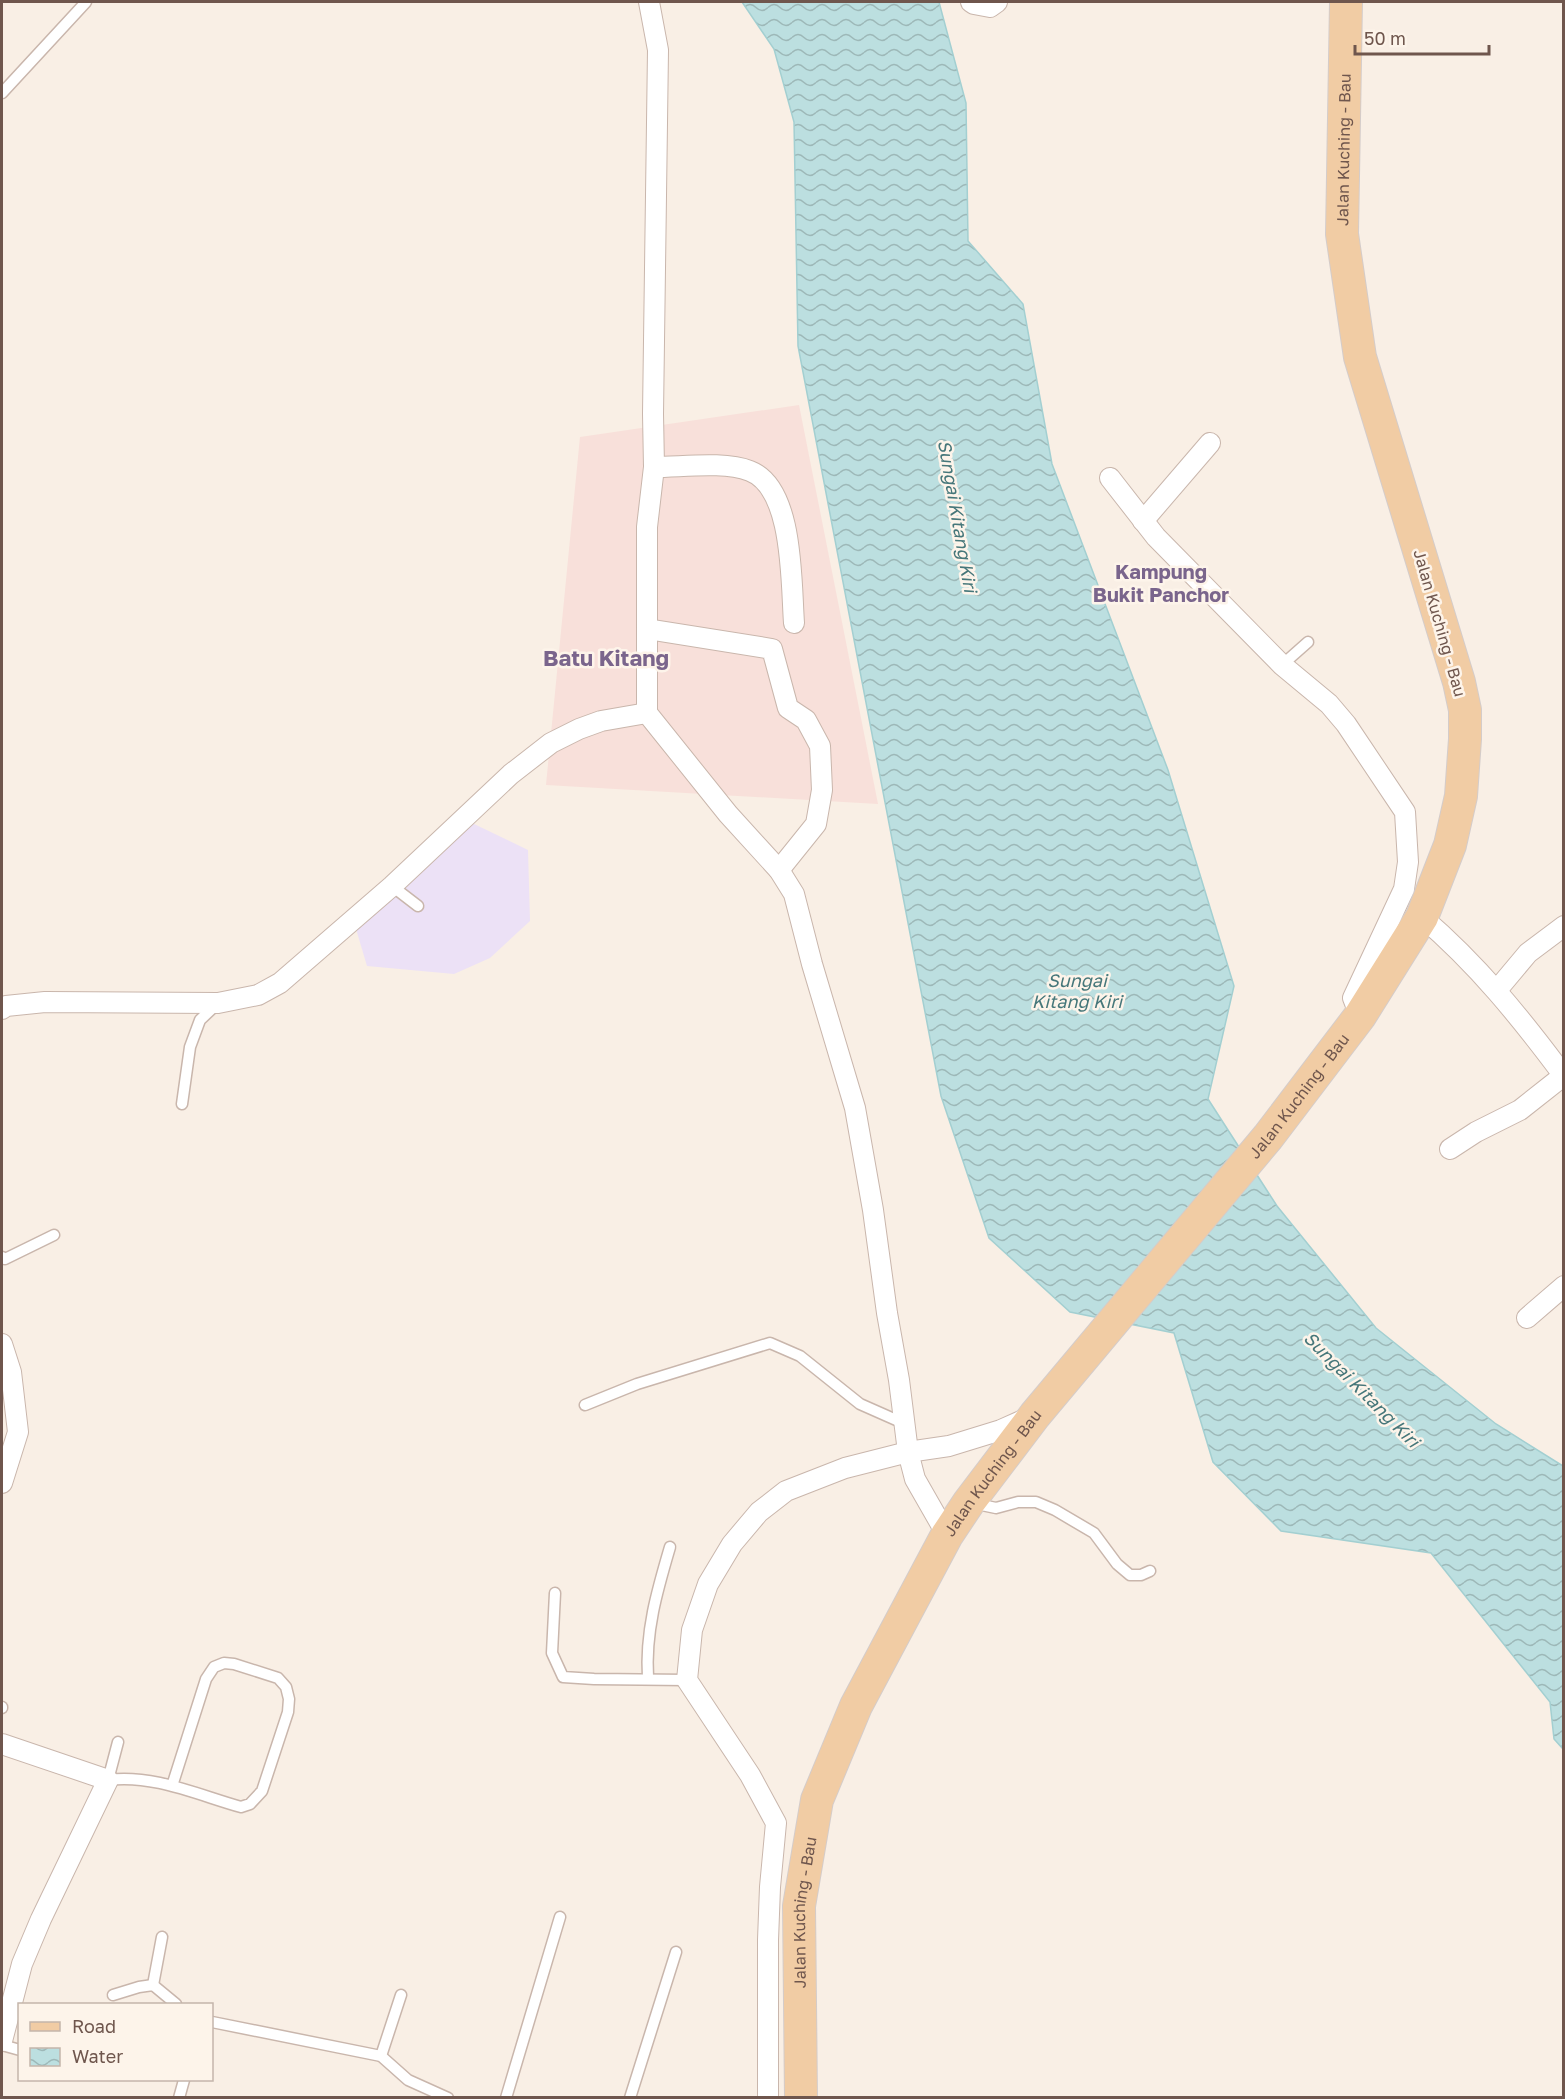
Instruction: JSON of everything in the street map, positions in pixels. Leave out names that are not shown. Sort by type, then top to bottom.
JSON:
[{"type":"main road","name":"Jalan Kuching - Bau","points":[[801,2097],[799,1906],[816,1800],[856,1707],[947,1535],[969,1502],[1065,1378],[1268,1137],[1360,1016],[1422,917],[1450,845],[1461,796],[1466,739],[1464,710],[1459,682],[1360,357],[1342,234],[1346,2]]},
{"type":"street","points":[[649,2],[658,50],[654,467],[647,526],[647,712],[728,814],[779,870],[794,894],[812,964],[855,1108],[873,1210],[908,1452],[915,1479],[947,1535]]},
{"type":"street","points":[[971,2],[990,7],[997,2]]},
{"type":"street","points":[[1143,521],[1210,443]]},
{"type":"street","points":[[654,467],[733,466],[752,471],[767,483],[779,504],[786,529],[794,623]]},
{"type":"street","points":[[1110,478],[1156,537],[1282,665],[1329,704],[1346,724],[1405,812],[1407,862],[1404,890],[1353,998],[1360,1016]]},
{"type":"street","points":[[647,629],[772,649],[788,708],[806,720],[820,746],[822,790],[816,824],[779,870]]},
{"type":"street","points":[[2,1009],[6,1006],[45,1002],[218,1003],[258,995],[280,983],[392,886],[511,774],[551,743],[601,721],[647,712]]},
{"type":"street","points":[[1422,917],[1466,956],[1497,990],[1527,1026],[1563,1076],[1520,1110],[1476,1132],[1450,1149]]},
{"type":"street","points":[[1497,990],[1528,953],[1563,926]]},
{"type":"street","points":[[1527,1318],[1563,1286]]},
{"type":"street","points":[[2,1344],[11,1372],[18,1432],[3,1474]]},
{"type":"street","points":[[768,2097],[770,1898],[776,1823],[750,1775],[687,1680],[692,1630],[708,1584],[732,1544],[759,1512],[786,1491],[844,1468],[908,1452],[949,1446],[1001,1430],[1035,1415]]},
{"type":"street","points":[[2,1744],[108,1780],[46,1908],[22,1964],[2,2043]]},
{"type":"lane","points":[[2,93],[86,2]]},
{"type":"lane","points":[[1282,665],[1308,642]]},
{"type":"lane","points":[[392,886],[418,906]]},
{"type":"lane","points":[[182,1104],[190,1047],[200,1020],[218,1003]]},
{"type":"lane","points":[[2,1257],[5,1259],[15,1255],[54,1235]]},
{"type":"lane","points":[[585,1405],[637,1384],[770,1343],[800,1356],[860,1404],[903,1423]]},
{"type":"lane","points":[[969,1502],[996,1508],[1018,1502],[1036,1502],[1055,1510],[1094,1533],[1117,1564],[1130,1575],[1141,1575],[1150,1571]]},
{"type":"lane","points":[[648,1678],[646,1653],[654,1598],[670,1547]]},
{"type":"lane","points":[[555,1593],[552,1653],[563,1677],[687,1680]]},
{"type":"lane","points":[[118,1742],[108,1780],[127,1777],[172,1786],[241,1807],[250,1804],[262,1791],[288,1712],[289,1699],[286,1688],[278,1678],[234,1664],[224,1663],[214,1667],[206,1679],[172,1786]]},
{"type":"lane","points":[[506,2097],[560,1917]]},
{"type":"lane","points":[[153,1985],[162,1937]]},
{"type":"lane","points":[[630,2097],[676,1952]]},
{"type":"lane","points":[[113,1995],[153,1985],[175,2003]]},
{"type":"lane","points":[[381,2056],[401,1995]]},
{"type":"lane","points":[[213,2022],[381,2056],[408,2080],[448,2097]]},
{"type":"lane","points":[[2,2043],[18,2049]]},
{"type":"lane","points":[[179,2097],[183,2081]]},
{"type":"shaded area","points":[[799,405],[878,804],[546,785],[580,437]]},
{"type":"shaded area","points":[[472,823],[528,850],[530,921],[490,958],[454,974],[367,966],[356,929]]},
{"type":"water","name":"Sungai Kitang Kiri","points":[[742,2],[939,2],[966,103],[968,241],[1023,304],[1052,464],[1168,770],[1234,986],[1208,1099],[1277,1206],[1376,1328],[1496,1424],[1563,1466],[1563,1749],[1554,1739],[1550,1702],[1431,1553],[1281,1531],[1213,1462],[1174,1333],[1070,1312],[989,1238],[941,1096],[798,346],[794,122],[774,49]]},
{"type":"district","name":"Kampung Bukit Panchor","points":[[1161,582]]},
{"type":"district","name":"Batu Kitang","points":[[606,657]]}]
